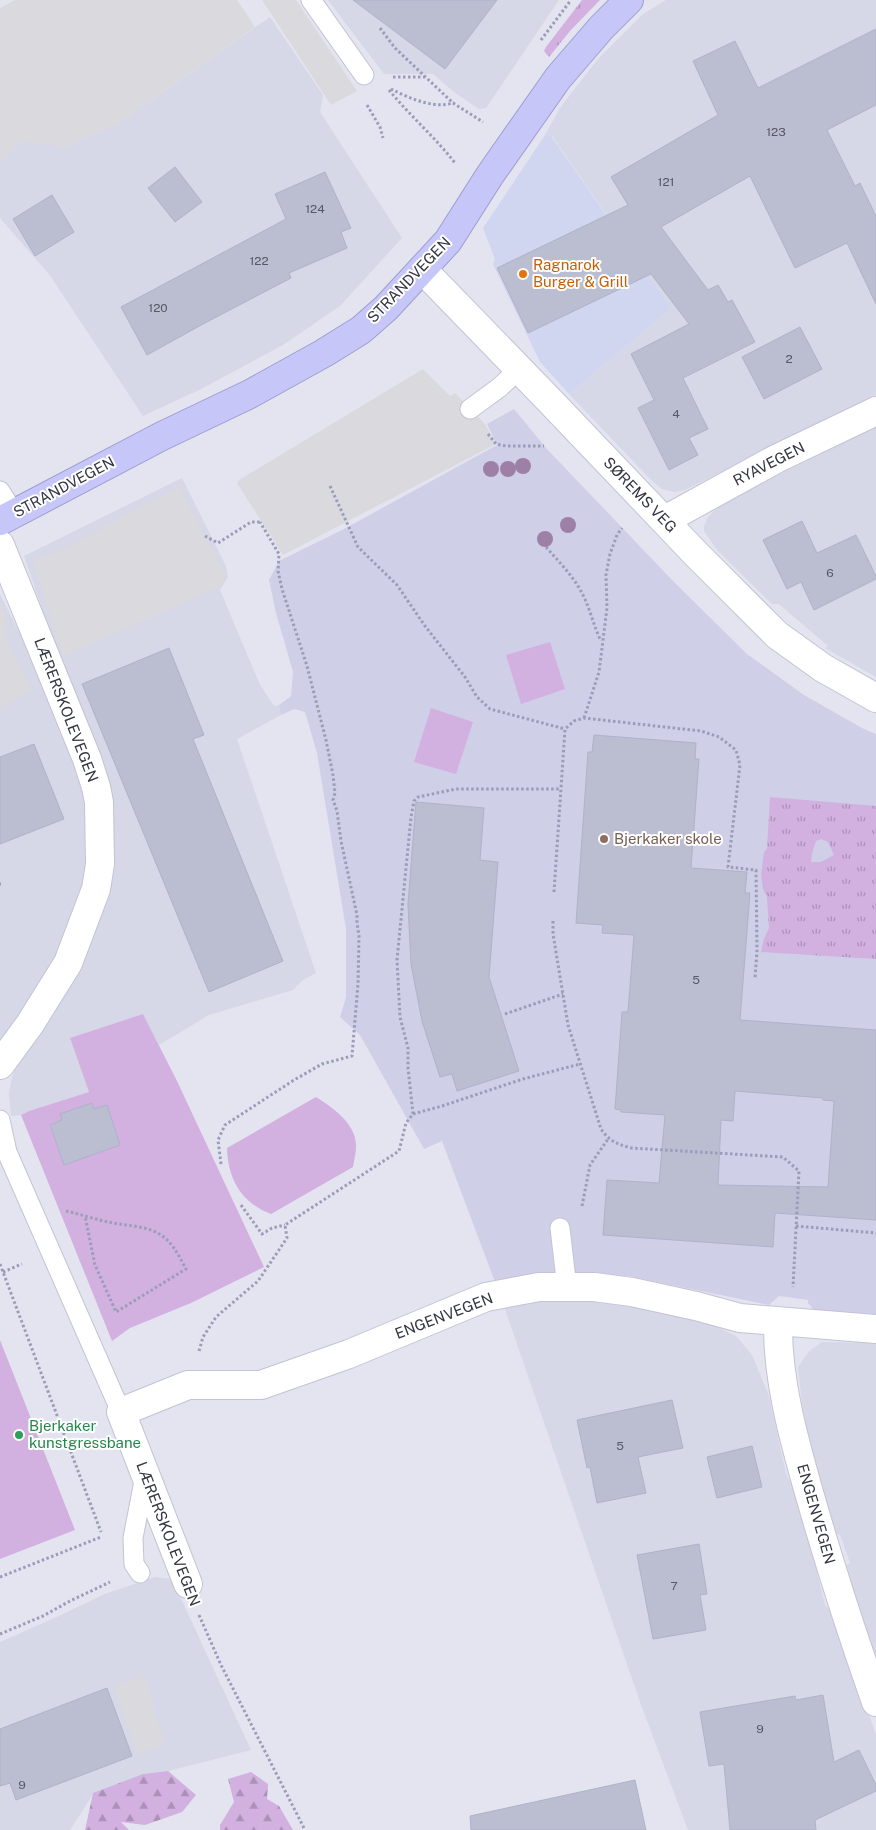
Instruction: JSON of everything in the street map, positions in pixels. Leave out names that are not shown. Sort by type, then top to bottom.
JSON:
[{"type":"street","name":"STRANDVEGEN","points":[[5,508],[153,441],[250,394],[361,330],[386,308],[448,241],[490,175],[558,78],[588,42],[629,0]]},
{"type":"street","name":"SØREMS VEG","points":[[423,270],[696,554],[777,635],[823,668],[876,698]]},
{"type":"street","name":"RYAVEGEN","points":[[665,520],[776,459],[876,410]]},
{"type":"street","name":"LÆRERSKOLEVEGEN","points":[[0,545],[87,759],[96,788],[101,830],[100,864],[97,881],[72,954],[35,1016],[0,1065]]},
{"type":"street","name":"ENGENVEGEN","points":[[120,1412],[188,1385],[262,1385],[349,1354],[486,1297],[539,1287],[594,1287],[632,1292],[740,1318],[876,1329]]},
{"type":"street","name":"ENGENVEGEN","points":[[784,1322],[777,1340],[780,1368],[797,1449],[832,1571],[876,1702]]},
{"type":"street","name":"LÆRERSKOLEVEGEN","points":[[120,1412],[188,1584]]},
{"type":"lane","points":[[311,0],[364,75]]},
{"type":"lane","points":[[470,409],[500,387],[519,369]]},
{"type":"lane","name":"LÆRERSKOLEVEGEN","points":[[0,1120],[8,1152],[120,1412]]},
{"type":"lane","points":[[560,1228],[567,1288]]},
{"type":"lane","points":[[140,1573],[134,1564],[133,1538],[145,1476]]},
{"type":"path","points":[[540,42],[572,0]]},
{"type":"path","points":[[380,28],[395,48],[453,103],[488,126]]},
{"type":"path","points":[[453,103],[445,105],[429,104],[387,88],[436,140],[459,170]]},
{"type":"path","points":[[485,430],[496,444],[506,446],[550,446]]},
{"type":"path","points":[[330,486],[358,547],[397,585],[425,626],[465,677],[477,697],[490,709],[565,729]]},
{"type":"path","points":[[205,536],[218,543],[251,522],[261,522],[279,554],[278,571],[282,589],[307,666],[326,740],[335,793],[334,800],[357,915],[356,923],[359,936],[358,984],[352,1056],[322,1064],[225,1125],[218,1140],[221,1164]]},
{"type":"path","points":[[584,718],[598,672],[607,608],[606,575],[610,554],[617,535],[628,522]]},
{"type":"path","points":[[546,547],[578,585],[601,642]]},
{"type":"path","points":[[554,892],[565,729],[574,721],[584,718],[701,731],[718,737],[736,750],[740,765],[728,867],[756,870],[757,951],[755,978]]},
{"type":"path","points":[[413,1114],[408,1068],[408,1048],[400,1017],[397,960],[414,802],[418,797],[456,789],[561,789]]},
{"type":"path","points":[[553,921],[568,1025],[601,1129],[608,1138],[616,1144],[630,1148],[783,1157],[799,1171],[796,1226],[784,1322]]},
{"type":"path","points":[[505,1014],[563,994]]},
{"type":"path","points":[[241,1205],[262,1234],[272,1228],[285,1225],[399,1152],[406,1123],[413,1114],[523,1079],[580,1064]]},
{"type":"path","points":[[560,1228],[579,1222],[587,1173],[590,1165],[608,1138]]},
{"type":"path","points":[[85,1216],[152,1230],[170,1243],[186,1269],[116,1312],[95,1265],[85,1216]]},
{"type":"path","points":[[188,1385],[204,1337],[216,1317],[258,1281],[287,1238],[285,1225]]},
{"type":"path","points":[[796,1226],[876,1233]]},
{"type":"path","points":[[0,1264],[103,1537],[0,1578]]},
{"type":"path","points":[[0,1634],[43,1616],[105,1584],[140,1573]]},
{"type":"path","name":"LÆRERSKOLEVEGEN","points":[[188,1584],[220,1665],[305,1830]]},
{"type":"shaded area","points":[[15,0],[237,0],[255,27],[119,123],[63,147],[22,141],[0,162],[0,8]]},
{"type":"shaded area","points":[[262,0],[296,0],[357,91],[331,105]]},
{"type":"shaded area","points":[[328,0],[559,0],[486,108],[479,109],[454,92],[433,74],[384,74]]},
{"type":"shaded area","points":[[666,0],[876,0],[876,395],[685,490],[674,492],[662,489],[651,480],[569,394],[671,308],[552,136],[545,135],[560,108],[597,60],[643,14]]},
{"type":"shaded area","points":[[270,17],[323,95],[320,112],[402,238],[340,306],[283,345],[201,389],[143,416],[49,274],[0,218],[0,162],[22,140],[63,147],[119,123]]},
{"type":"shaded area","points":[[545,135],[551,136],[671,308],[569,394],[540,362],[493,264],[495,259],[483,228]]},
{"type":"shaded area","points":[[423,369],[449,395],[451,396],[455,393],[485,424],[496,444],[283,555],[237,483],[239,480]]},
{"type":"shaded area","name":"Bjerkaker skole","points":[[514,409],[546,448],[675,583],[747,654],[804,695],[876,734],[876,1316],[832,1316],[814,1310],[808,1303],[808,1300],[779,1296],[769,1305],[628,1276],[526,1275],[495,1282],[442,1141],[424,1149],[360,1035],[340,1017],[346,997],[346,929],[317,753],[305,712],[294,709],[281,715],[279,705],[291,696],[293,672],[276,613],[269,580],[279,561],[344,529],[497,445],[487,424]]},
{"type":"shaded area","points":[[876,427],[876,677],[825,648],[828,646],[779,604],[772,604],[718,551],[704,531],[704,526],[708,517],[722,503]]},
{"type":"shaded area","points":[[182,478],[226,566],[228,577],[220,590],[260,685],[274,706],[279,705],[281,715],[237,739],[316,973],[303,980],[293,990],[209,1015],[159,1045],[143,1014],[70,1038],[89,1092],[21,1115],[11,1116],[9,1094],[16,1065],[51,1014],[110,800],[106,772],[69,688],[24,556]]},
{"type":"shaded area","points":[[179,487],[226,575],[221,586],[64,656],[33,561],[54,554]]},
{"type":"shaded area","points":[[0,594],[43,680],[87,793],[88,867],[74,921],[63,946],[30,1004],[0,1041]]},
{"type":"shaded area","points":[[3,602],[8,644],[32,689],[0,709],[0,604]]},
{"type":"shaded area","points":[[582,1299],[628,1304],[709,1323],[736,1336],[752,1355],[769,1396],[786,1474],[793,1486],[818,1568],[817,1573],[825,1605],[835,1615],[876,1735],[876,1830],[688,1830],[640,1702],[504,1306],[530,1301]]},
{"type":"shaded area","points":[[822,1342],[876,1343],[876,1662],[849,1584],[845,1566],[850,1563],[840,1535],[832,1533],[814,1466],[802,1404],[798,1367],[809,1351]]},
{"type":"shaded area","points":[[155,1577],[172,1579],[251,1750],[168,1771],[143,1774],[94,1793],[70,1830],[0,1830],[0,1642],[105,1594]]},
{"type":"shaded area","points":[[145,1676],[165,1744],[138,1754],[113,1686]]},
{"type":"green space","points":[[582,0],[600,0],[570,31],[549,57],[544,51],[546,47]]},
{"type":"green space","points":[[550,642],[565,689],[521,704],[506,655]]},
{"type":"green space","points":[[431,708],[473,722],[456,774],[414,762]]},
{"type":"green space","points":[[770,797],[876,806],[876,959],[761,952],[769,928],[767,897],[763,889],[761,875],[764,852],[767,849]],"holes":[[[821,839],[828,842],[834,855],[821,862],[811,862],[816,841]]]},
{"type":"green space","points":[[143,1014],[177,1081],[264,1267],[191,1303],[130,1328],[112,1341],[21,1115],[89,1092],[70,1038]]},
{"type":"green space","points":[[316,1097],[330,1106],[353,1131],[356,1147],[353,1167],[271,1214],[252,1204],[238,1189],[230,1170],[227,1148]]},
{"type":"green space","name":"Bjerkaker kunstgressbane","points":[[0,1340],[75,1530],[0,1559]]},
{"type":"green space","points":[[168,1771],[196,1795],[182,1812],[145,1825],[121,1822],[129,1830],[85,1830],[93,1793],[143,1774]]},
{"type":"green space","points":[[251,1772],[268,1784],[267,1799],[279,1806],[293,1830],[220,1830],[220,1825],[234,1802],[228,1779]]},
{"type":"building","points":[[353,0],[497,0],[445,69]]},
{"type":"building","points":[[876,29],[876,105],[827,130],[855,186],[860,183],[876,216],[876,304],[847,243],[795,268],[750,176],[661,227],[708,290],[718,285],[728,302],[732,300],[755,342],[683,378],[708,429],[689,438],[698,455],[669,470],[638,408],[654,400],[631,354],[689,324],[651,274],[528,333],[497,268],[628,205],[611,177],[718,115],[693,61],[735,41],[758,88]]},
{"type":"building","points":[[175,167],[202,202],[175,222],[148,188]]},
{"type":"building","points":[[325,172],[351,228],[341,232],[347,248],[289,273],[291,278],[147,355],[121,307],[286,219],[275,194]]},
{"type":"building","points":[[52,195],[74,232],[35,256],[13,219]]},
{"type":"building","points":[[800,327],[822,369],[764,399],[742,357]]},
{"type":"building","points":[[802,521],[817,553],[856,535],[876,579],[814,610],[801,582],[787,589],[763,540]]},
{"type":"building","points":[[169,648],[204,735],[193,739],[283,961],[209,992],[82,684]]},
{"type":"building","points":[[594,735],[696,743],[695,759],[699,759],[691,868],[747,872],[745,893],[750,893],[740,1020],[876,1030],[876,1220],[775,1213],[773,1247],[603,1235],[607,1180],[659,1183],[665,1115],[621,1112],[621,1110],[615,1109],[622,1012],[628,1012],[634,935],[602,933],[603,925],[576,923],[588,752],[592,752]],"holes":[[[735,1091],[823,1098],[823,1100],[834,1101],[828,1187],[718,1185],[721,1120],[733,1121]]]},
{"type":"building","points":[[34,744],[64,819],[0,844],[0,757]]},
{"type":"building","points":[[416,802],[484,808],[480,860],[498,862],[489,977],[519,1071],[457,1091],[452,1074],[440,1077],[422,1021],[411,964],[408,904]]},
{"type":"building","points":[[92,1103],[94,1109],[107,1105],[120,1145],[64,1165],[50,1125],[62,1120],[60,1114]]},
{"type":"building","points":[[672,1400],[683,1448],[638,1457],[646,1493],[597,1503],[590,1467],[587,1468],[577,1420]]},
{"type":"building","points":[[752,1446],[762,1487],[717,1498],[707,1457]]},
{"type":"building","points":[[699,1544],[707,1594],[700,1595],[706,1630],[653,1639],[637,1555]]},
{"type":"building","points":[[107,1688],[132,1756],[16,1800],[10,1783],[0,1786],[0,1729]]},
{"type":"building","points":[[823,1695],[834,1762],[859,1750],[876,1785],[876,1791],[815,1820],[816,1830],[730,1830],[724,1764],[709,1766],[700,1712],[795,1696],[796,1700]]},
{"type":"building","points":[[635,1780],[646,1830],[471,1830],[470,1816]]},
{"type":"place","name":"Ragnarok Burger & Grill","points":[[523,274]]},
{"type":"place","name":"Bjerkaker skole","points":[[604,839]]},
{"type":"place","name":"Bjerkaker kunstgressbane","points":[[19,1435]]}]
